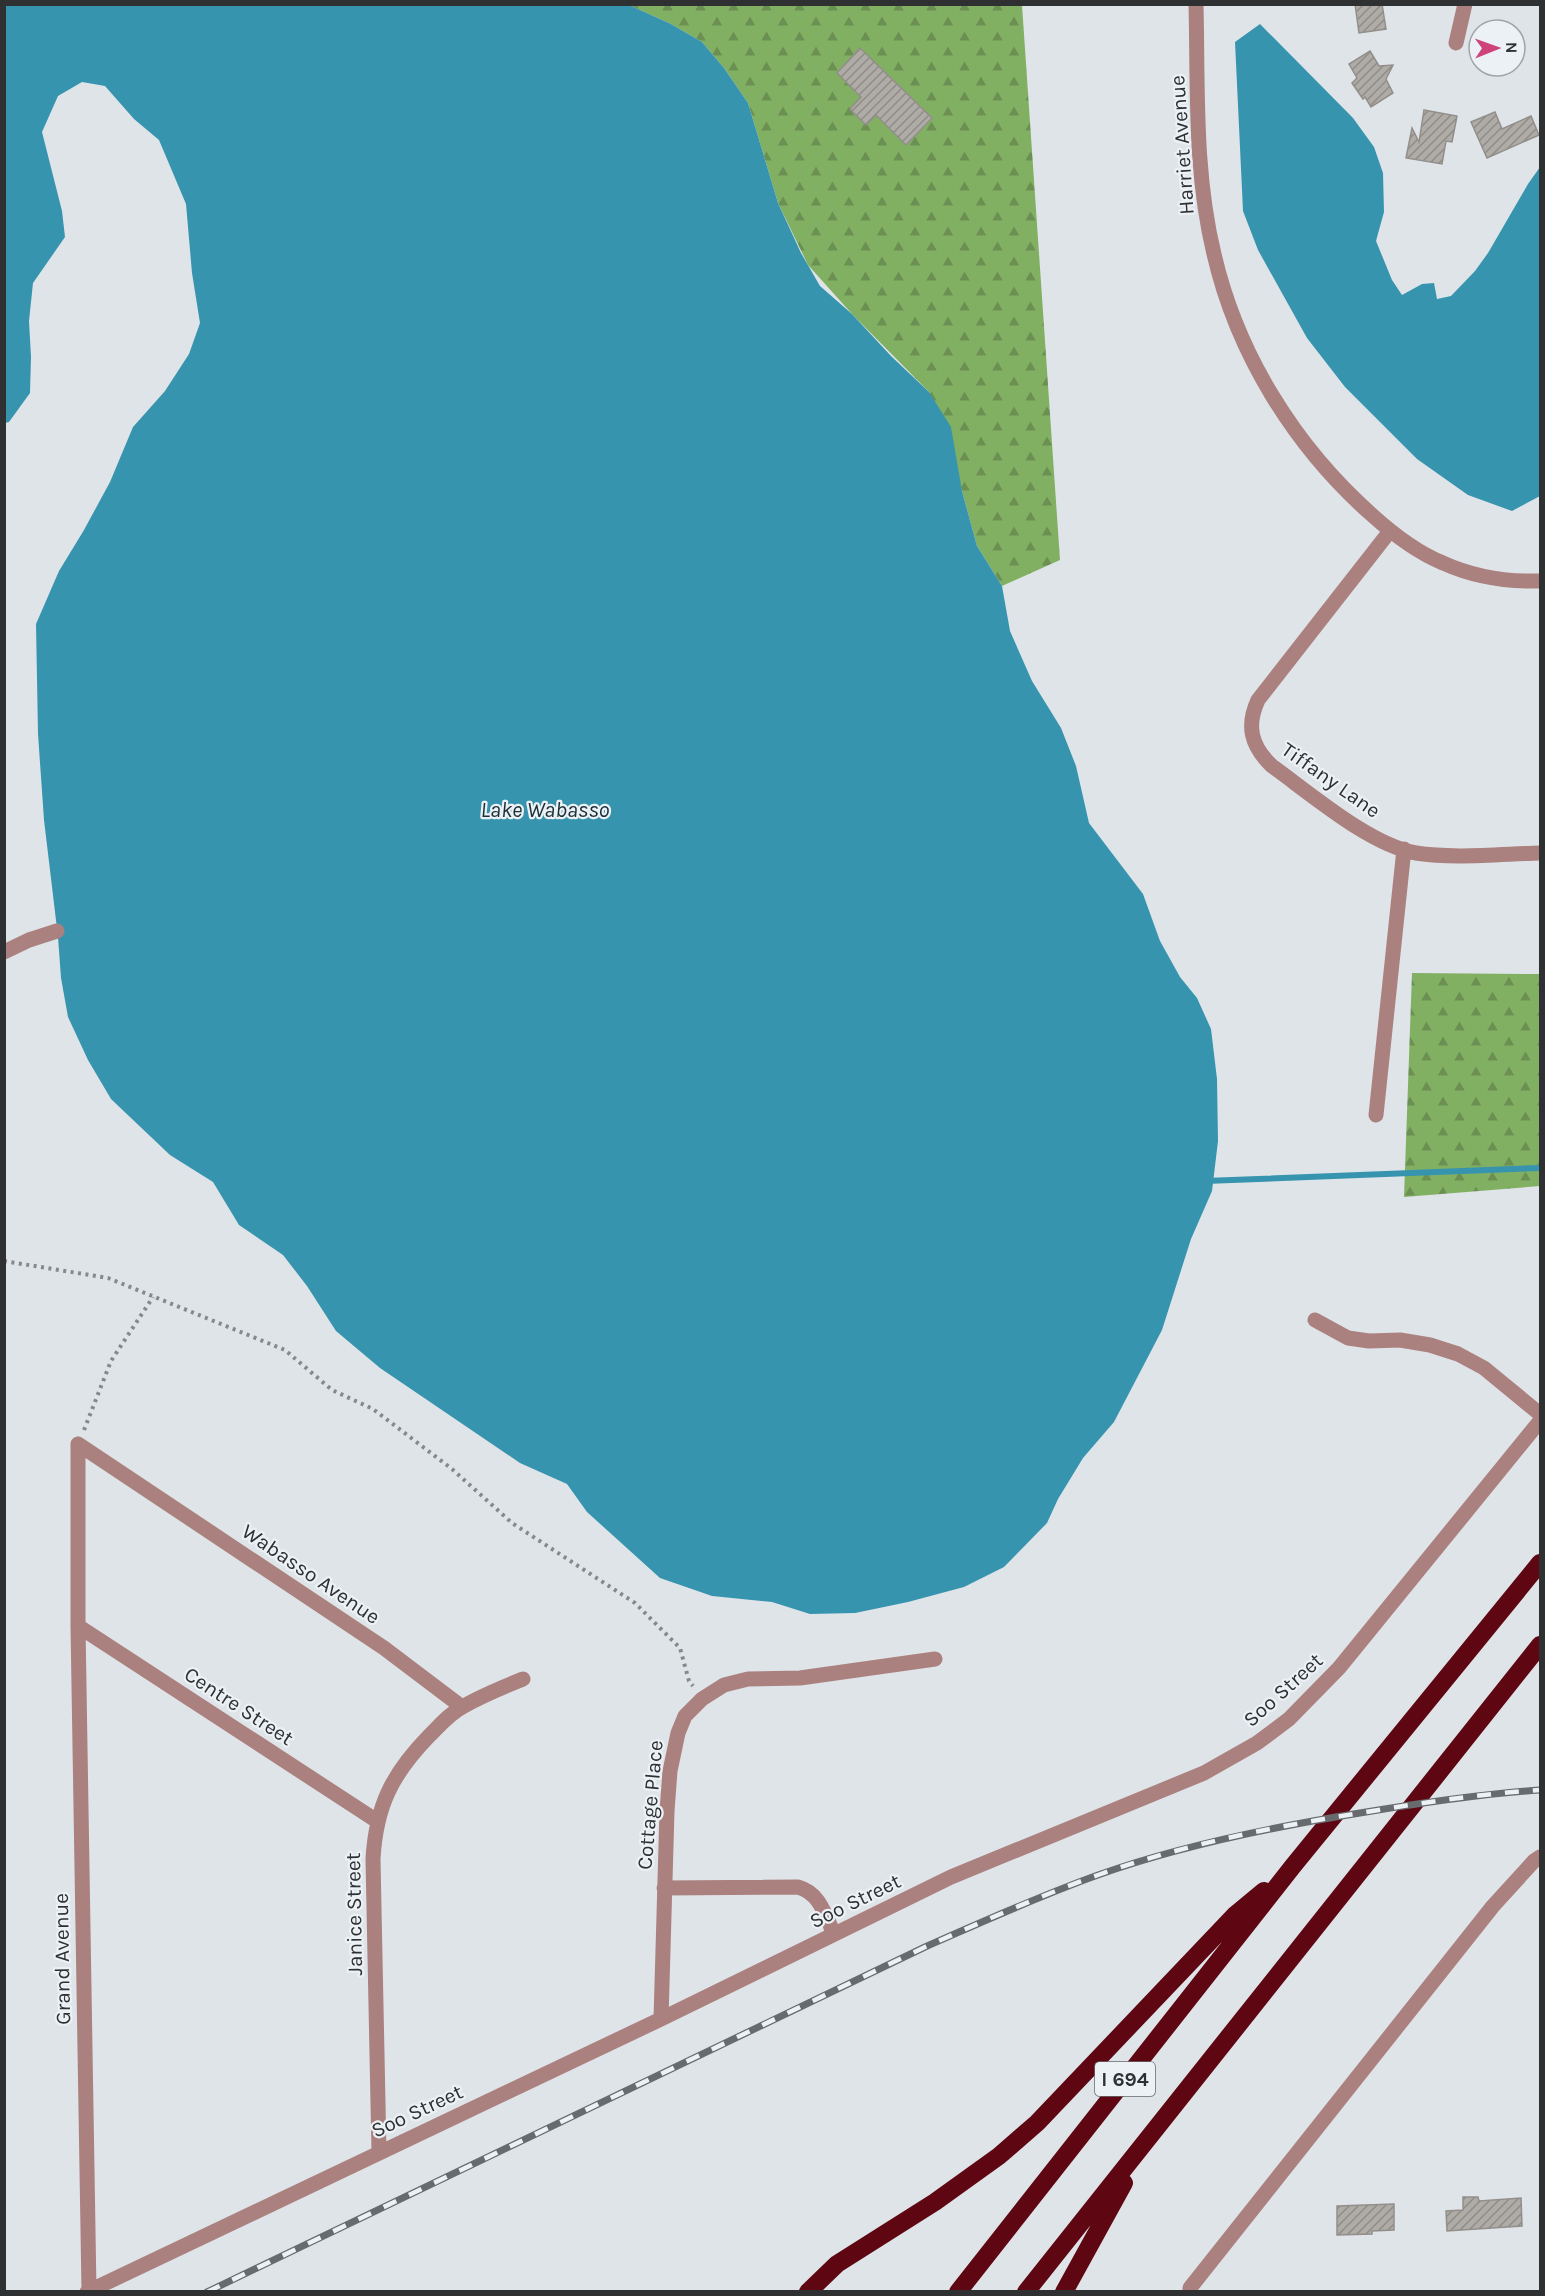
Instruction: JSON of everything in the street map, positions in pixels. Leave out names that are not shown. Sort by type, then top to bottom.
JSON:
[{"type":"highway","name":"I 694","points":[[958,2292],[1293,1866],[1540,1563]]},
{"type":"highway","name":"I 694","points":[[1026,2292],[1540,1645]]},
{"type":"highway","points":[[808,2292],[837,2264],[935,2202],[999,2156],[1037,2123],[1235,1915],[1293,1866]]},
{"type":"highway","points":[[1064,2292],[1149,2138]]},
{"type":"street","name":"Harriet Avenue","points":[[1196,4],[1199,157],[1204,202],[1214,255],[1230,307],[1263,379],[1297,433],[1341,485],[1390,531],[1433,559],[1471,574],[1502,580],[1540,581]]},
{"type":"street","points":[[1456,43],[1465,4]]},
{"type":"street","name":"Tiffany Lane","points":[[1390,531],[1261,695],[1252,712],[1251,727],[1254,742],[1261,755],[1272,766],[1363,831],[1391,846],[1416,853],[1442,855],[1540,853]]},
{"type":"street","points":[[1376,1115],[1404,849]]},
{"type":"street","points":[[4,952],[29,940],[57,931]]},
{"type":"street","points":[[1315,1320],[1348,1338],[1369,1341],[1400,1340],[1430,1345],[1458,1354],[1485,1368],[1540,1414]]},
{"type":"street","name":"Soo Street","points":[[88,2291],[661,2019],[951,1877],[1217,1767],[1257,1743],[1289,1719],[1318,1692],[1540,1421]]},
{"type":"street","name":"Grand Avenue","points":[[78,1444],[78,1626],[88,2291]]},
{"type":"street","name":"Wabasso Avenue","points":[[78,1444],[384,1648],[462,1707]]},
{"type":"street","name":"Centre Street","points":[[78,1626],[377,1821]]},
{"type":"street","name":"Cottage Place","points":[[661,2019],[664,1888],[670,1781],[678,1733],[684,1716],[702,1699],[724,1685],[748,1680],[800,1678],[935,1659]]},
{"type":"street","points":[[462,1707],[524,1679]]},
{"type":"street","name":"Janice Street","points":[[379,2152],[373,1859],[377,1821],[384,1798],[411,1755],[444,1719],[462,1707]]},
{"type":"street","points":[[1190,2292],[1197,2279],[1493,1906],[1540,1857]]},
{"type":"street","points":[[664,1888],[798,1887],[807,1889],[818,1899],[834,1934]]},
{"type":"path","points":[[4,1261],[108,1278],[285,1350],[332,1390],[373,1409],[452,1469],[512,1523],[634,1603],[680,1648],[689,1681],[702,1699]]},
{"type":"path","points":[[78,1444],[111,1361],[153,1297]]},
{"type":"green space","points":[[629,5],[1022,5],[1060,560],[1002,586],[977,546],[962,491],[929,392],[852,314],[808,265],[778,203],[748,103],[724,68],[702,42],[671,24]]},
{"type":"green space","points":[[1412,973],[1540,974],[1540,1186],[1404,1197]]},
{"type":"water","name":"Lake Wabasso","points":[[5,5],[629,5],[671,24],[702,42],[724,68],[748,103],[778,203],[801,253],[820,286],[852,314],[929,392],[951,427],[962,491],[977,546],[1002,586],[1010,631],[1032,681],[1061,728],[1076,766],[1089,823],[1143,894],[1160,941],[1180,977],[1197,998],[1211,1029],[1217,1079],[1218,1141],[1212,1191],[1191,1239],[1162,1330],[1114,1422],[1083,1458],[1058,1499],[1047,1523],[1004,1567],[964,1587],[855,1613],[810,1614],[772,1602],[712,1596],[660,1578],[587,1512],[567,1484],[520,1463],[380,1368],[336,1331],[307,1286],[283,1255],[239,1225],[213,1182],[170,1155],[111,1099],[88,1060],[68,1017],[61,978],[44,820],[38,734],[36,624],[59,571],[110,482],[133,427],[165,391],[189,354],[200,323],[192,273],[186,204],[159,140],[134,119],[105,86],[82,82],[58,96],[42,132],[62,211],[65,237],[33,283],[29,321],[30,393],[9,422],[5,423]]},
{"type":"water","points":[[1260,24],[1353,118],[1374,147],[1383,173],[1384,212],[1376,241],[1392,280],[1402,295],[1422,284],[1434,283],[1437,299],[1451,296],[1475,271],[1488,253],[1540,167],[1540,496],[1512,511],[1468,495],[1417,459],[1345,387],[1307,338],[1258,250],[1243,211],[1235,42]]},
{"type":"building","points":[[1355,4],[1382,4],[1386,29],[1359,33]]},
{"type":"building","points":[[860,48],[932,118],[906,145],[876,115],[866,125],[850,109],[861,97],[837,73]]},
{"type":"building","points":[[1370,51],[1379,66],[1393,65],[1386,79],[1393,93],[1371,107],[1352,83],[1357,78],[1349,64]]},
{"type":"building","points":[[1424,110],[1457,116],[1452,142],[1446,141],[1442,164],[1406,158],[1412,128],[1419,142]]},
{"type":"building","points":[[1495,112],[1502,129],[1531,116],[1539,135],[1487,158],[1471,122]]},
{"type":"building","points":[[1463,2197],[1478,2197],[1479,2201],[1521,2198],[1522,2226],[1447,2231],[1446,2211],[1463,2210]]},
{"type":"building","points":[[1394,2204],[1394,2230],[1372,2231],[1372,2234],[1337,2235],[1337,2206]]},
{"type":"waterway","points":[[1205,1181],[1540,1168]]},
{"type":"railway","points":[[207,2292],[925,1947],[1076,1883],[1162,1855],[1261,1831],[1427,1802],[1540,1790]]}]
